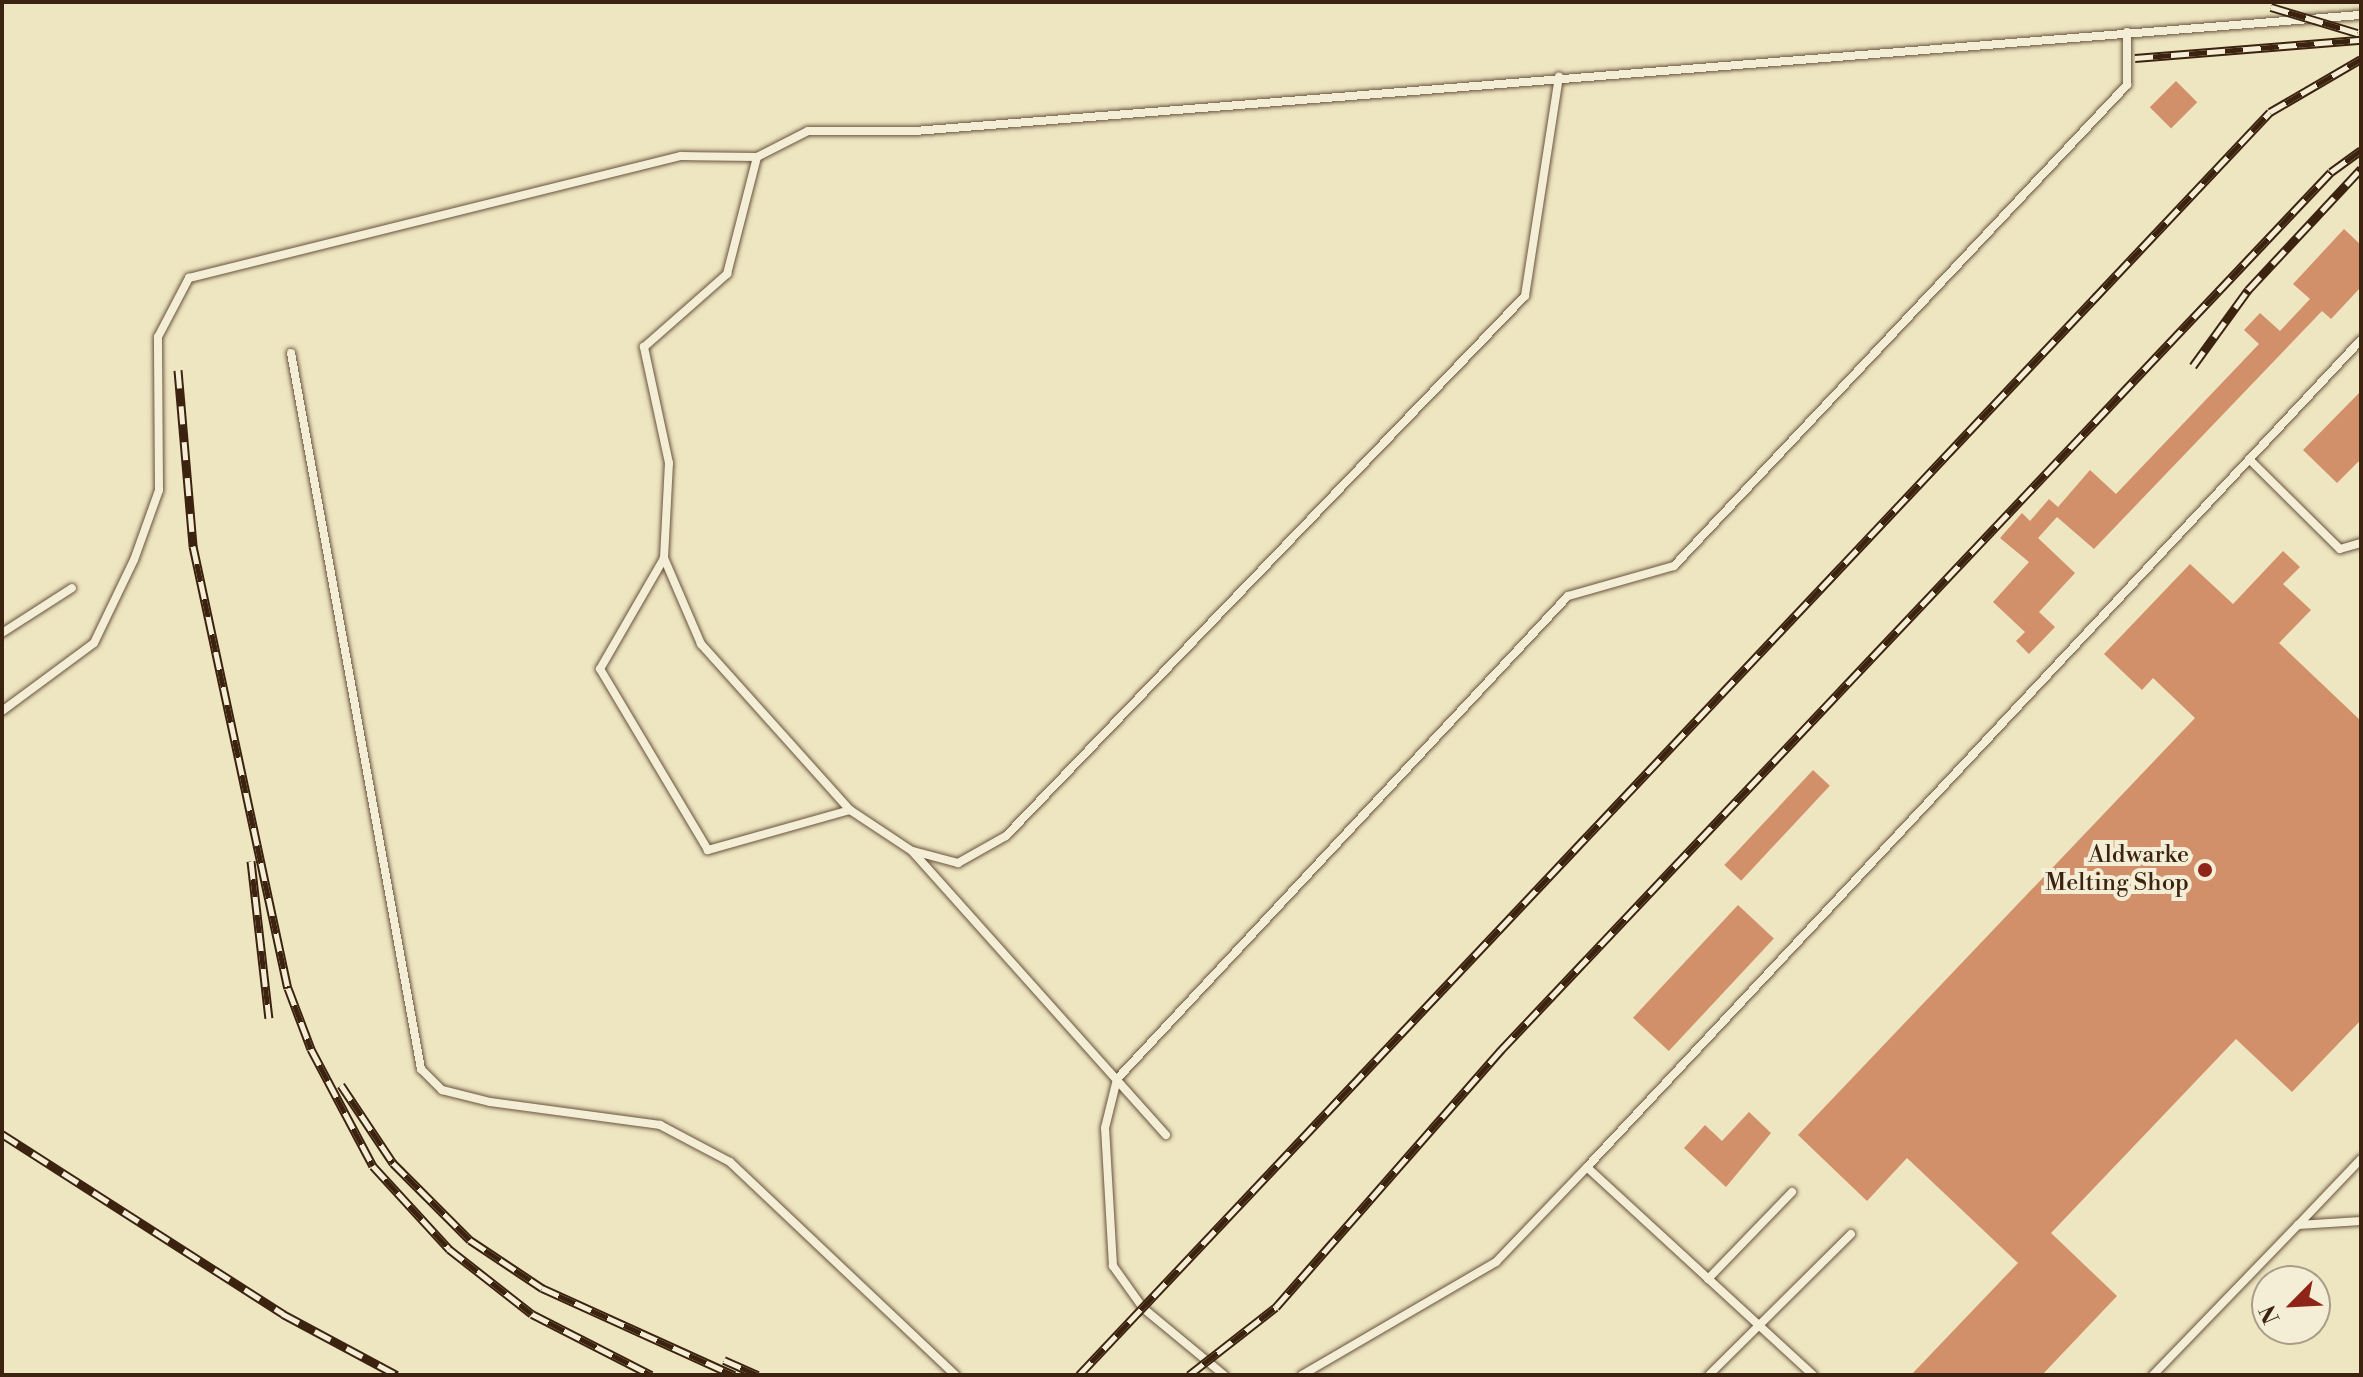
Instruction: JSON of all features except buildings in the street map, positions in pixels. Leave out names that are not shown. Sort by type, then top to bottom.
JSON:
[{"type":"lane","points":[[2,711],[94,643],[134,560],[159,490],[158,337],[189,278],[681,156],[757,157],[808,131],[915,131],[2361,15]]},
{"type":"lane","points":[[1224,1375],[1143,1308],[1113,1266],[1105,1128],[1117,1079],[1568,596],[1674,566],[2127,85],[2127,32]]},
{"type":"lane","points":[[912,851],[958,863],[1006,836],[1525,296],[1559,77]]},
{"type":"lane","points":[[757,157],[727,274],[644,347],[669,463],[664,558],[701,644],[850,810],[912,851],[1166,1135]]},
{"type":"lane","points":[[1302,1375],[1496,1262],[2361,340]]},
{"type":"lane","points":[[291,353],[421,1069],[442,1090],[490,1102],[660,1125],[730,1162],[955,1375]]},
{"type":"lane","points":[[2249,459],[2340,549],[2361,543]]},
{"type":"lane","points":[[664,558],[600,669],[708,850],[850,810]]},
{"type":"lane","points":[[2,633],[72,588]]},
{"type":"lane","points":[[2153,1375],[2361,1159]]},
{"type":"lane","points":[[1587,1167],[1813,1375]]},
{"type":"lane","points":[[1708,1279],[1792,1192]]},
{"type":"lane","points":[[2298,1225],[2361,1221]]},
{"type":"lane","points":[[1709,1375],[1851,1234]]},
{"type":"railway","points":[[2271,7],[2357,33]]},
{"type":"railway","points":[[2135,58],[2361,40]]},
{"type":"railway","points":[[1079,1375],[2270,112],[2361,59]]},
{"type":"railway","points":[[1189,1375],[1276,1307],[1501,1050],[2331,172],[2361,150]]},
{"type":"railway","points":[[2193,366],[2248,290],[2361,169]]},
{"type":"railway","points":[[178,370],[193,546],[288,988],[311,1049],[373,1166],[449,1249],[532,1314],[651,1375]]},
{"type":"railway","points":[[251,861],[269,1018]]},
{"type":"railway","points":[[341,1085],[393,1163],[470,1240],[542,1288],[734,1375]]},
{"type":"railway","points":[[2,1134],[283,1314],[397,1375]]},
{"type":"railway","points":[[724,1360],[758,1375]]},
{"type":"place","name":"Aldwarke Melting Shop","points":[[2205,870]]}]
